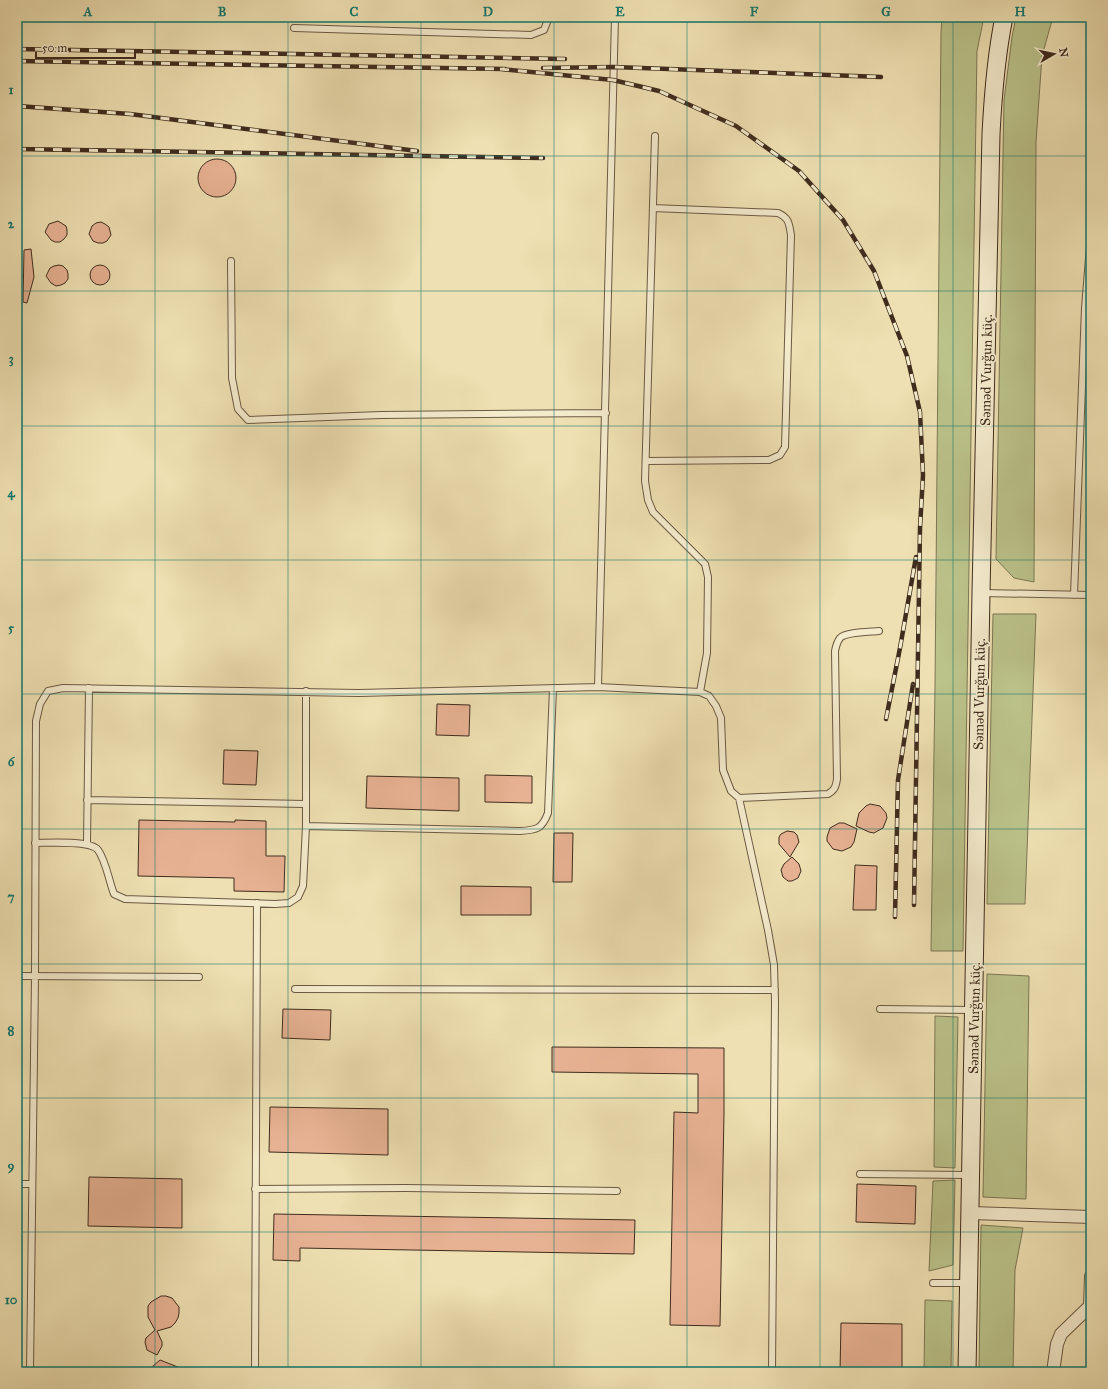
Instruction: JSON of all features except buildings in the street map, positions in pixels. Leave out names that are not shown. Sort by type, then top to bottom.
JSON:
[{"type":"main road","name":"Səməd Vurğun küç.","points":[[967,1372],[991,134],[993,94],[999,42],[1004,17]]},
{"type":"street","points":[[971,1213],[1091,1216]]},
{"type":"street","points":[[1053,1372],[1057,1344],[1061,1334],[1090,1307],[1091,1276]]},
{"type":"lane","points":[[294,28],[530,35],[544,30],[549,17]]},
{"type":"lane","points":[[598,687],[615,17]]},
{"type":"lane","points":[[655,136],[645,481],[648,500],[653,512],[705,564],[708,577],[707,654],[700,692]]},
{"type":"lane","points":[[646,461],[769,460],[780,455],[785,447],[790,242],[789,224],[786,216],[778,213],[653,208]]},
{"type":"lane","points":[[1074,595],[1085,308],[1091,233]]},
{"type":"lane","points":[[231,261],[232,378],[238,409],[248,420],[381,415],[606,413]]},
{"type":"lane","points":[[981,593],[1091,595]]},
{"type":"lane","points":[[739,798],[828,794],[833,792],[837,779],[835,651],[837,643],[841,637],[848,634],[879,631]]},
{"type":"lane","points":[[30,1372],[35,977],[36,721],[40,704],[48,691],[63,688],[89,688],[359,693],[598,687],[700,692],[709,696],[716,706],[721,718],[723,770],[731,791],[739,798],[768,930],[774,965],[772,1372]]},
{"type":"lane","points":[[87,844],[89,688]]},
{"type":"lane","points":[[306,826],[520,831],[534,830],[544,823],[548,813],[552,688]]},
{"type":"lane","points":[[35,843],[87,844],[98,849],[103,859],[114,894],[125,899],[289,903],[298,897],[304,886],[306,826],[306,691]]},
{"type":"lane","points":[[87,800],[305,804]]},
{"type":"lane","points":[[255,1372],[257,903]]},
{"type":"lane","points":[[17,976],[199,977]]},
{"type":"lane","points":[[295,989],[775,990]]},
{"type":"lane","points":[[880,1009],[974,1010]]},
{"type":"lane","points":[[860,1174],[972,1175]]},
{"type":"lane","points":[[17,1184],[32,1184]]},
{"type":"lane","points":[[256,1189],[406,1188],[617,1191]]},
{"type":"lane","points":[[933,1283],[969,1284]]},
{"type":"green space","points":[[942,17],[984,17],[977,51],[963,951],[931,951]]},
{"type":"green space","points":[[1016,17],[1053,17],[1042,56],[1036,142],[1034,582],[1014,578],[996,559],[1004,100]]},
{"type":"green space","points":[[993,614],[1036,614],[1025,904],[987,904]]},
{"type":"green space","points":[[987,974],[1029,976],[1026,1199],[983,1197]]},
{"type":"green space","points":[[935,1016],[958,1017],[955,1168],[934,1167]]},
{"type":"green space","points":[[955,1180],[953,1265],[929,1271],[933,1181]]},
{"type":"green space","points":[[981,1225],[1023,1228],[1015,1270],[1013,1372],[979,1372]]},
{"type":"green space","points":[[925,1300],[952,1301],[951,1372],[924,1372]]},
{"type":"railway","points":[[17,49],[565,59]]},
{"type":"railway","points":[[17,61],[505,69]]},
{"type":"railway","points":[[543,68],[614,67],[881,77]]},
{"type":"railway","points":[[500,69],[613,80],[659,91],[736,126],[799,171],[843,220],[874,271],[907,356],[920,412],[923,475],[920,528],[914,905]]},
{"type":"railway","points":[[17,106],[130,114],[417,151]]},
{"type":"railway","points":[[17,149],[543,158]]},
{"type":"railway","points":[[886,719],[916,557]]},
{"type":"railway","points":[[895,917],[898,780],[913,684]]}]
